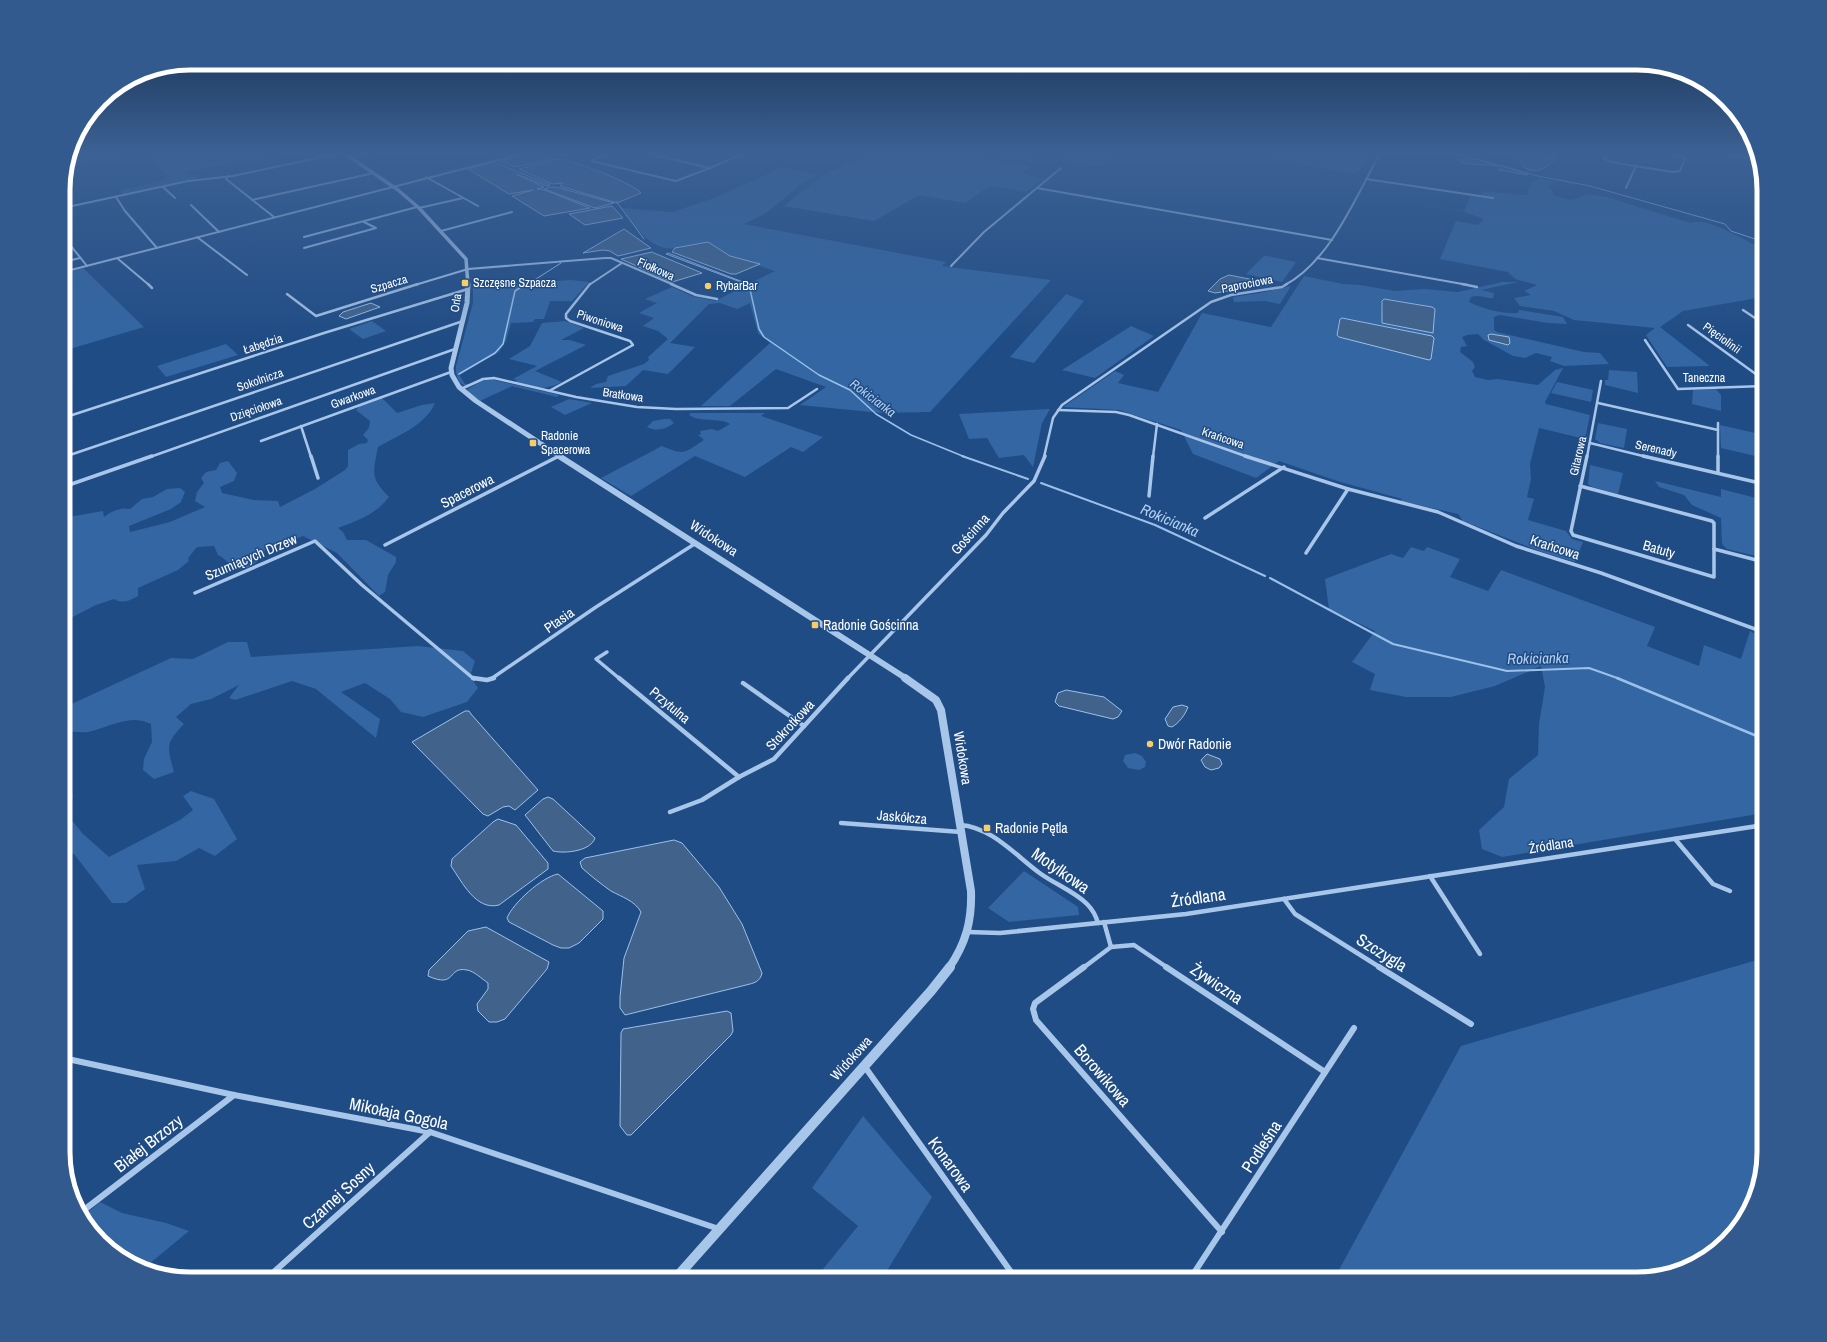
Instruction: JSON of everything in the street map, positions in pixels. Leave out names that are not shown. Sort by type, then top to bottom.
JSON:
[{"type":"street","points":[[129,216],[157,248]]},
{"type":"street","points":[[202,216],[219,232]]},
{"type":"street","points":[[70,270],[279,216]]},
{"type":"street","points":[[304,237],[389,216]]},
{"type":"street","name":"Orla","points":[[426,216],[464,255],[468,269],[467,304],[451,372]]},
{"type":"street","points":[[441,231],[498,216]]},
{"type":"street","points":[[951,266],[984,232],[1004,216]]},
{"type":"street","points":[[1194,216],[1332,240]]},
{"type":"street","name":"Paprociowa","points":[[1058,410],[1062,405],[1211,302],[1231,295],[1286,285],[1329,246],[1346,216]]},
{"type":"street","points":[[304,248],[376,228],[364,222]]},
{"type":"street","points":[[197,237],[248,275]]},
{"type":"street","points":[[70,245],[87,266]]},
{"type":"street","points":[[70,260],[80,258]]},
{"type":"street","points":[[117,258],[152,288]]},
{"type":"street","name":"Fiołkowa","points":[[468,269],[611,258],[696,295],[717,299]]},
{"type":"street","points":[[1317,258],[1477,287]]},
{"type":"street","name":"Piwoniowa","points":[[548,391],[633,345],[630,341],[570,321],[566,318],[566,314],[590,284],[622,263]]},
{"type":"street","name":"Szpacza","points":[[287,294],[316,316],[468,269]]},
{"type":"street","name":"Łabędzia","points":[[70,416],[324,333],[468,289]]},
{"type":"street","points":[[1743,310],[1757,319]]},
{"type":"street","name":"Sokolnicza","points":[[70,455],[463,321]]},
{"type":"street","name":"Pięciolinii","points":[[1688,325],[1757,375]]},
{"type":"street","name":"Taneczna","points":[[1645,340],[1678,389],[1757,386]]},
{"type":"street","name":"Dzięciołowa","points":[[70,485],[456,350]]},
{"type":"street","points":[[451,372],[461,389]]},
{"type":"street","name":"Gwarkowa","points":[[261,441],[451,372]]},
{"type":"street","name":"Bratkowa","points":[[461,389],[483,379],[494,378],[548,391],[637,407],[676,409],[788,408],[817,389]]},
{"type":"street","name":"Gitarowa","points":[[1573,535],[1571,531],[1598,403],[1601,381]]},
{"type":"street","name":"Widokowa","points":[[461,389],[487,409],[559,456],[927,692],[939,704],[942,715],[971,891],[971,920],[959,955],[939,981],[681,1272]]},
{"type":"street","points":[[1598,403],[1718,430]]},
{"type":"street","name":"Krańcowa","points":[[1058,410],[1116,412],[1157,424],[1243,455],[1284,467],[1348,489],[1438,512],[1516,546],[1601,573],[1755,629]]},
{"type":"street","name":"Gościnna","points":[[869,656],[986,535],[1003,513],[1034,480],[1043,463],[1051,427],[1058,410]]},
{"type":"street","points":[[1149,496],[1157,424]]},
{"type":"street","points":[[1718,424],[1718,473]]},
{"type":"street","points":[[301,426],[318,478]]},
{"type":"street","name":"Serenady","points":[[1590,442],[1757,482]]},
{"type":"street","name":"Spacerowa","points":[[385,545],[559,456]]},
{"type":"street","points":[[1205,518],[1284,467]]},
{"type":"street","name":"Batuty","points":[[1573,535],[1714,577],[1714,523],[1712,521],[1580,486]]},
{"type":"street","points":[[1306,553],[1348,489]]},
{"type":"street","name":"Ptasia","points":[[315,541],[474,678],[487,680],[494,678],[596,607],[696,543]]},
{"type":"street","name":"Szumiących Drzew","points":[[195,593],[315,541]]},
{"type":"street","points":[[1714,550],[1757,560]]},
{"type":"street","name":"Przytulna","points":[[608,652],[596,659],[739,777]]},
{"type":"street","name":"Stokrotkowa","points":[[670,812],[702,800],[739,777],[774,759],[869,656]]},
{"type":"street","points":[[744,683],[804,726]]},
{"type":"street","name":"Jaskółcza","points":[[841,822],[952,832],[961,828]]},
{"type":"street","name":"Motylkowa","points":[[961,828],[973,826],[1007,846],[1040,873],[1092,908],[1101,923]]},
{"type":"street","name":"Źródlana","points":[[968,932],[1000,932],[1186,914],[1757,826]]},
{"type":"street","points":[[1675,839],[1713,884],[1730,891]]},
{"type":"street","points":[[1430,876],[1480,954]]},
{"type":"street","name":"Szczygla","points":[[1284,899],[1295,914],[1471,1024]]},
{"type":"street","points":[[1101,923],[1111,947]]},
{"type":"street","name":"Żywiczna","points":[[1111,947],[1134,945],[1325,1072]]},
{"type":"street","name":"Borowikowa","points":[[1111,947],[1035,1003],[1033,1009],[1036,1020],[1222,1232]]},
{"type":"street","name":"Podleśna","points":[[1195,1272],[1354,1028]]},
{"type":"street","name":"Mikołaja Gogola","points":[[70,1060],[234,1095],[430,1132],[719,1229]]},
{"type":"street","name":"Konarowa","points":[[864,1065],[1011,1272]]},
{"type":"street","name":"Białej Brzozy","points":[[85,1209],[234,1095]]},
{"type":"street","name":"Czarnej Sosny","points":[[274,1272],[430,1132]]},
{"type":"shaded area","points":[[571,216],[621,216],[623,218],[585,225]]},
{"type":"shaded area","points":[[628,216],[761,216],[744,224],[946,262],[942,266],[1051,280],[930,412],[881,413],[800,405],[826,387],[776,369],[730,406],[701,406],[770,343],[758,333],[750,303],[737,309],[720,303],[709,304],[670,343],[695,347],[668,374],[643,370],[626,386],[590,388],[596,384],[606,382],[608,376],[644,364],[649,360],[648,357],[668,339],[658,331],[643,326],[654,318],[639,313],[657,303],[645,299],[672,287],[692,296],[715,301],[775,271],[730,256],[708,242],[677,248],[659,246],[645,237]]},
{"type":"shaded area","points":[[842,216],[883,216],[874,221]]},
{"type":"shaded area","points":[[1475,216],[1667,216],[1691,223],[1707,223],[1728,231],[1757,246],[1757,298],[1683,311],[1660,327],[1710,366],[1667,367],[1646,335],[1655,328],[1574,320],[1554,311],[1520,306],[1514,298],[1531,295],[1524,291],[1537,285],[1515,279],[1508,272],[1440,259],[1456,221],[1478,225],[1484,219]]},
{"type":"shaded area","points":[[624,229],[651,248],[618,256],[610,251],[603,250],[583,253]]},
{"type":"shaded area","points":[[708,242],[730,256],[760,264],[736,274],[731,274],[672,252],[675,248]]},
{"type":"shaded area","points":[[652,252],[702,273],[672,282],[621,259]]},
{"type":"shaded area","points":[[668,253],[743,282],[746,284],[666,254]]},
{"type":"shaded area","points":[[1264,256],[1296,262],[1282,282],[1246,274]]},
{"type":"shaded area","points":[[83,268],[144,327],[70,349],[70,271]]},
{"type":"shaded area","points":[[1229,275],[1272,284],[1215,293],[1208,291],[1220,279]]},
{"type":"shaded area","points":[[1304,276],[1343,284],[1360,285],[1395,291],[1425,289],[1458,292],[1502,282],[1518,282],[1481,290],[1494,293],[1493,298],[1474,296],[1471,297],[1469,302],[1486,309],[1499,312],[1518,313],[1519,310],[1563,317],[1567,324],[1548,323],[1500,315],[1494,317],[1494,330],[1497,332],[1584,352],[1600,353],[1609,364],[1564,366],[1550,361],[1552,357],[1536,353],[1525,358],[1513,356],[1484,340],[1478,334],[1462,337],[1467,346],[1461,347],[1460,352],[1473,362],[1475,367],[1472,371],[1475,377],[1488,380],[1498,379],[1538,385],[1555,370],[1563,368],[1545,402],[1546,404],[1590,415],[1585,439],[1539,428],[1530,464],[1531,479],[1527,497],[1534,499],[1528,520],[1566,531],[1572,539],[1583,542],[1575,562],[1542,552],[1463,521],[1458,514],[1401,501],[1402,499],[1337,481],[1279,461],[1256,478],[1193,454],[1181,430],[1119,410],[1063,407],[1115,371],[1124,375],[1118,383],[1158,392],[1202,313],[1271,327]]},
{"type":"shaded area","points":[[571,280],[589,282],[572,301],[550,301],[544,319],[535,319],[533,322],[511,323],[506,341],[499,352],[459,375],[465,384],[470,384],[466,387],[459,381],[456,366],[473,303],[473,287]]},
{"type":"shaded area","points":[[1291,286],[1280,304],[1265,301],[1234,302],[1233,297]]},
{"type":"shaded area","points":[[1066,294],[1084,301],[1034,363],[1010,357]]},
{"type":"shaded area","points":[[1384,299],[1432,307],[1435,309],[1433,333],[1382,323],[1382,301]]},
{"type":"shaded area","points":[[371,303],[380,307],[346,319],[339,316],[343,312]]},
{"type":"shaded area","points":[[1342,318],[1432,336],[1434,338],[1431,359],[1429,360],[1339,337],[1337,335],[1340,319]]},
{"type":"shaded area","points":[[372,321],[386,331],[363,339],[349,329]]},
{"type":"shaded area","points":[[565,321],[584,328],[561,340],[570,340],[586,345],[535,371],[562,382],[549,387],[538,388],[515,382],[517,380],[513,379],[537,366],[509,359],[530,346],[542,323]]},
{"type":"shaded area","points":[[1131,326],[1154,336],[1095,378],[1062,370]]},
{"type":"shaded area","points":[[1491,334],[1509,337],[1510,343],[1508,345],[1489,340],[1488,335]]},
{"type":"shaded area","points":[[226,344],[238,355],[166,377],[157,366]]},
{"type":"shaded area","points":[[1609,370],[1637,372],[1638,393],[1605,385],[1605,380],[1608,380]]},
{"type":"shaded area","points":[[490,379],[559,395],[557,397],[512,386],[480,401],[466,390],[482,381]]},
{"type":"shaded area","points":[[1557,382],[1593,390],[1591,402],[1551,393]]},
{"type":"shaded area","points":[[1716,389],[1721,395],[1721,411],[1692,404],[1693,390]]},
{"type":"shaded area","points":[[381,397],[397,413],[422,405],[435,403],[431,411],[418,424],[378,447],[374,475],[379,485],[389,497],[372,513],[338,528],[343,532],[347,540],[366,540],[396,557],[396,562],[388,575],[385,592],[379,596],[337,553],[303,536],[265,550],[254,564],[250,567],[241,569],[234,567],[218,555],[214,546],[197,547],[188,558],[189,561],[178,570],[138,588],[138,596],[126,601],[114,599],[96,605],[70,618],[70,517],[103,511],[104,517],[116,510],[130,509],[142,499],[153,497],[167,489],[180,488],[185,492],[181,502],[171,509],[129,526],[130,532],[170,522],[205,507],[195,501],[197,492],[204,483],[201,478],[206,472],[216,470],[220,463],[228,461],[237,473],[234,481],[220,487],[222,493],[254,500],[278,501],[280,507],[315,489],[345,470],[348,466],[348,450],[359,444],[367,443],[368,440],[363,435],[369,428],[370,421],[356,410],[361,404]]},
{"type":"shaded area","points":[[569,399],[592,403],[565,415],[551,407]]},
{"type":"shaded area","points":[[1050,409],[1042,423],[1033,467],[1024,455],[999,458],[987,438],[969,439],[959,414]]},
{"type":"shaded area","points":[[691,413],[765,413],[761,416],[823,437],[803,452],[791,447],[745,477],[695,456],[631,496],[601,478],[662,446],[684,452],[704,440],[698,435],[701,434],[700,431],[712,429],[718,431],[730,424],[721,421],[699,419],[689,415]]},
{"type":"shaded area","points":[[670,419],[674,423],[661,429],[651,429],[647,427],[653,421]]},
{"type":"shaded area","points":[[1598,423],[1627,429],[1624,448],[1600,443],[1595,439]]},
{"type":"shaded area","points":[[1720,425],[1757,433],[1757,456],[1721,448]]},
{"type":"shaded area","points":[[1590,465],[1623,473],[1618,494],[1592,487],[1588,484]]},
{"type":"shaded area","points":[[1655,481],[1721,497],[1721,489],[1757,498],[1757,556],[1727,549],[1722,544],[1721,518],[1692,505],[1684,495],[1659,487]]},
{"type":"shaded area","points":[[1411,547],[1424,551],[1427,547],[1460,559],[1450,577],[1488,591],[1501,570],[1655,627],[1647,646],[1699,666],[1704,645],[1741,659],[1750,631],[1757,635],[1757,814],[1502,857],[1482,849],[1479,830],[1504,807],[1509,779],[1538,755],[1539,724],[1545,687],[1541,666],[1495,686],[1451,697],[1406,697],[1370,690],[1375,674],[1352,662],[1375,631],[1329,609],[1325,579],[1391,554],[1403,558]]},
{"type":"shaded area","points":[[228,642],[247,642],[251,657],[418,646],[463,651],[475,661],[470,676],[478,688],[467,702],[423,717],[401,712],[390,699],[365,683],[341,692],[380,719],[376,738],[316,689],[292,681],[235,700],[229,698],[239,685],[211,699],[191,704],[176,717],[184,724],[173,736],[169,746],[174,772],[154,779],[143,770],[144,759],[152,742],[151,724],[135,720],[120,722],[88,732],[70,732],[70,705],[171,658],[193,659]]},
{"type":"shaded area","points":[[1066,690],[1104,697],[1122,711],[1118,717],[1113,719],[1059,706],[1055,702],[1058,693]]},
{"type":"shaded area","points":[[1182,705],[1188,707],[1183,716],[1172,727],[1168,726],[1165,719],[1173,707]]},
{"type":"shaded area","points":[[465,711],[469,711],[538,790],[515,810],[509,806],[503,807],[488,816],[483,814],[412,742]]},
{"type":"shaded area","points":[[1135,753],[1142,756],[1146,762],[1145,767],[1139,770],[1128,768],[1123,761],[1125,755]]},
{"type":"shaded area","points":[[1207,754],[1220,759],[1222,764],[1219,768],[1211,770],[1205,767],[1201,760]]},
{"type":"shaded area","points":[[70,791],[73,794],[70,818]]},
{"type":"shaded area","points":[[191,791],[214,799],[237,839],[215,856],[199,848],[176,861],[137,865],[145,889],[126,903],[112,903],[74,854],[70,852],[70,818],[83,834],[109,857],[180,820],[193,810],[183,796]]},
{"type":"shaded area","points":[[548,797],[553,799],[595,838],[593,842],[583,849],[571,852],[553,851],[525,815],[543,799]]},
{"type":"shaded area","points":[[498,819],[516,825],[548,863],[548,869],[499,905],[491,906],[483,904],[470,894],[451,866],[452,859]]},
{"type":"shaded area","points":[[674,840],[682,843],[719,887],[742,924],[762,973],[758,980],[752,984],[625,1015],[620,1008],[624,958],[641,912],[632,902],[611,891],[592,877],[582,868],[580,862],[585,858]]},
{"type":"shaded area","points":[[1024,871],[1078,907],[1079,915],[1009,922],[988,908]]},
{"type":"shaded area","points":[[558,874],[603,911],[603,919],[579,943],[569,948],[561,948],[553,945],[509,922],[507,918],[515,905],[536,885],[551,876]]},
{"type":"shaded area","points":[[486,927],[549,962],[547,969],[505,1019],[497,1022],[489,1022],[478,1011],[477,1004],[488,989],[488,983],[475,973],[467,970],[461,970],[444,980],[428,976],[429,970],[468,931]]},
{"type":"shaded area","points":[[1757,960],[1756,1167],[1751,1190],[1737,1219],[1722,1237],[1704,1252],[1690,1260],[1660,1270],[1637,1272],[1338,1272],[1461,1046]]},
{"type":"shaded area","points":[[727,1011],[731,1013],[733,1031],[731,1035],[631,1135],[627,1135],[620,1126],[621,1033],[623,1029]]},
{"type":"shaded area","points":[[863,1116],[932,1197],[886,1272],[821,1272],[858,1226],[812,1188]]},
{"type":"shaded area","points":[[100,1202],[122,1213],[166,1223],[189,1231],[148,1265],[123,1252],[105,1237],[87,1213]]},
{"type":"waterway","name":"Rokicianka","points":[[627,216],[644,239]]},
{"type":"waterway","points":[[1695,216],[1725,224],[1731,231],[1757,240]]},
{"type":"waterway","points":[[536,279],[561,263]]},
{"type":"waterway","points":[[459,374],[495,353],[503,344],[515,291],[526,284]]},
{"type":"waterway","name":"Rokicianka","points":[[749,285],[759,329],[764,337],[819,375],[850,390],[876,414],[911,435],[965,457]]},
{"type":"waterway","name":"Rokicianka","points":[[962,456],[1028,479]]},
{"type":"waterway","name":"Rokicianka","points":[[1041,483],[1155,525],[1265,576]]},
{"type":"waterway","name":"Rokicianka","points":[[1270,578],[1393,644],[1507,671],[1589,668],[1620,679]]},
{"type":"waterway","name":"Rokicianka","points":[[1617,678],[1757,736]]},
{"type":"place","name":"Szczęsne Szpacza","points":[[465,283]]},
{"type":"place","name":"RybarBar","points":[[708,286]]},
{"type":"place","name":"Radonie Spacerowa","points":[[533,443]]},
{"type":"place","name":"Radonie Gościnna","points":[[815,625]]},
{"type":"place","name":"Dwór Radonie","points":[[1150,744]]},
{"type":"place","name":"Radonie Pętla","points":[[987,828]]}]
